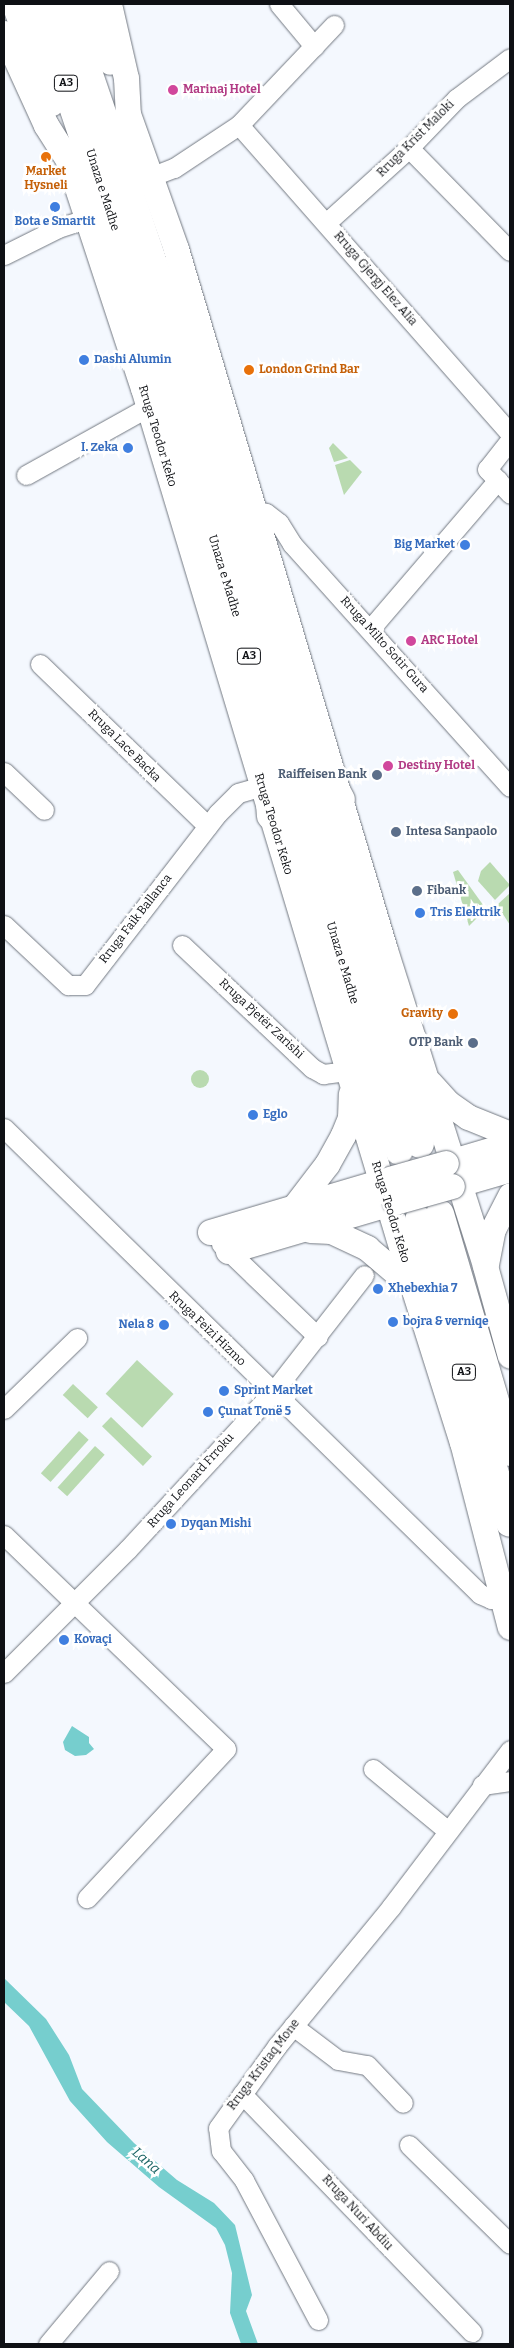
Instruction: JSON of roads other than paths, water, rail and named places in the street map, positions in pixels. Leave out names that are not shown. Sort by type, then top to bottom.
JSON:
[{"type":"highway","name":"Unaza e Madhe","points":[[38,4],[277,707]]},
{"type":"highway","name":"Unaza e Madhe","points":[[64,4],[180,342],[277,707],[409,1148]]},
{"type":"highway","points":[[277,707],[341,800]]},
{"type":"highway","points":[[271,816],[277,707]]},
{"type":"highway","name":"A3","points":[[510,1452],[429,1217],[510,1524]]},
{"type":"main road","name":"Rruga Teodor Keko","points":[[14,4],[15,33],[46,125],[68,160],[148,407],[350,1078],[388,1192],[412,1287],[462,1442],[507,1601],[510,1627]]},
{"type":"main road","points":[[90,4],[176,249],[452,1173],[485,1266],[510,1356]]},
{"type":"main road","points":[[109,4],[126,78],[128,114]]},
{"type":"main road","points":[[422,1070],[435,1091],[462,1113],[510,1134]]},
{"type":"main road","points":[[228,1251],[298,1218],[343,1135],[350,1118],[350,1078]]},
{"type":"main road","points":[[210,1232],[298,1218],[388,1192],[452,1173],[510,1144]]},
{"type":"main road","points":[[452,1173],[510,1169]]},
{"type":"main road","points":[[485,1266],[493,1229],[510,1195]]},
{"type":"main road","points":[[298,1218],[350,1238],[384,1260],[412,1287]]},
{"type":"street","points":[[279,4],[314,46]]},
{"type":"street","points":[[150,177],[174,168],[239,125],[334,25]]},
{"type":"street","name":"Rruga Krist Maloki","points":[[326,223],[409,148],[457,98],[510,58]]},
{"type":"street","name":"Rruga Gjergj Elez Alia","points":[[239,125],[510,434]]},
{"type":"street","points":[[409,148],[510,251]]},
{"type":"street","points":[[4,255],[58,228],[86,219]]},
{"type":"street","points":[[26,476],[148,407]]},
{"type":"street","points":[[371,628],[498,481],[510,440]]},
{"type":"street","name":"Rruga Milto Sotir Gura","points":[[254,510],[266,513],[279,523],[292,544],[371,628],[510,787]]},
{"type":"street","name":"Rruga Lace Backa","points":[[40,664],[208,826]]},
{"type":"street","points":[[4,772],[44,810]]},
{"type":"street","name":"Rruga Faik Ballanca","points":[[4,925],[68,985],[85,985],[208,826],[238,793],[262,786]]},
{"type":"street","name":"Rruga Pjetër Zarishi","points":[[182,945],[312,1068],[322,1074],[350,1078]]},
{"type":"street","name":"Rruga Feizi Hizmo","points":[[4,1128],[480,1594],[491,1599],[507,1601]]},
{"type":"street","points":[[210,1232],[318,1336]]},
{"type":"street","name":"Rruga Leonard Frroku","points":[[4,1673],[162,1513],[273,1392],[364,1275]]},
{"type":"street","points":[[4,1409],[77,1338]]},
{"type":"street","points":[[4,1535],[226,1748],[87,1898]]},
{"type":"street","name":"Rruga Kristaq Mone","points":[[318,2320],[244,2180],[221,2150],[217,2140],[222,2119],[293,2026],[448,1832],[510,1750]]},
{"type":"street","points":[[373,1769],[448,1832]]},
{"type":"street","points":[[482,1785],[510,1781]]},
{"type":"street","points":[[293,2026],[338,2060],[367,2065],[403,2103]]},
{"type":"street","name":"Rruga Nuri Abdiu","points":[[242,2094],[472,2332]]},
{"type":"street","points":[[410,2145],[510,2244]]},
{"type":"street","points":[[48,2344],[109,2271]]},
{"type":"water","points":[[72,1726],[89,1737],[89,1743],[94,1749],[86,1755],[75,1756],[65,1750],[63,1742]]},
{"type":"water","name":"Lana","points":[[4,1978],[46,2019],[69,2055],[82,2089],[134,2143],[177,2180],[214,2203],[235,2225],[252,2295],[246,2311],[258,2344],[241,2344],[230,2313],[232,2273],[225,2245],[216,2228],[159,2187],[107,2142],[70,2101],[29,2026],[4,2002]]},
{"type":"place","name":"Marinaj Hotel","points":[[173,90]]},
{"type":"place","name":"Market Hysneli","points":[[46,157]]},
{"type":"place","name":"Bota e Smartit","points":[[55,207]]},
{"type":"place","name":"Dashi Alumin","points":[[84,360]]},
{"type":"place","name":"London Grind Bar","points":[[249,370]]},
{"type":"place","name":"I. Zeka","points":[[128,448]]},
{"type":"place","name":"Big Market","points":[[465,545]]},
{"type":"place","name":"ARC Hotel","points":[[411,641]]},
{"type":"place","name":"Destiny Hotel","points":[[388,766]]},
{"type":"place","name":"Raiffeisen Bank","points":[[377,775]]},
{"type":"place","name":"Intesa Sanpaolo","points":[[396,832]]},
{"type":"place","name":"Fibank","points":[[417,891]]},
{"type":"place","name":"Tris Elektrik","points":[[420,913]]},
{"type":"place","name":"Gravity","points":[[453,1014]]},
{"type":"place","name":"OTP Bank","points":[[473,1043]]},
{"type":"place","name":"Eglo","points":[[253,1115]]},
{"type":"place","name":"Xhebexhia 7","points":[[378,1289]]},
{"type":"place","name":"bojra & verniqe","points":[[393,1322]]},
{"type":"place","name":"Nela 8","points":[[164,1325]]},
{"type":"place","name":"Sprint Market","points":[[224,1391]]},
{"type":"place","name":"Çunat Tonë 5","points":[[208,1412]]},
{"type":"place","name":"Dyqan Mishi","points":[[171,1524]]},
{"type":"place","name":"Kovaçi","points":[[64,1640]]}]
